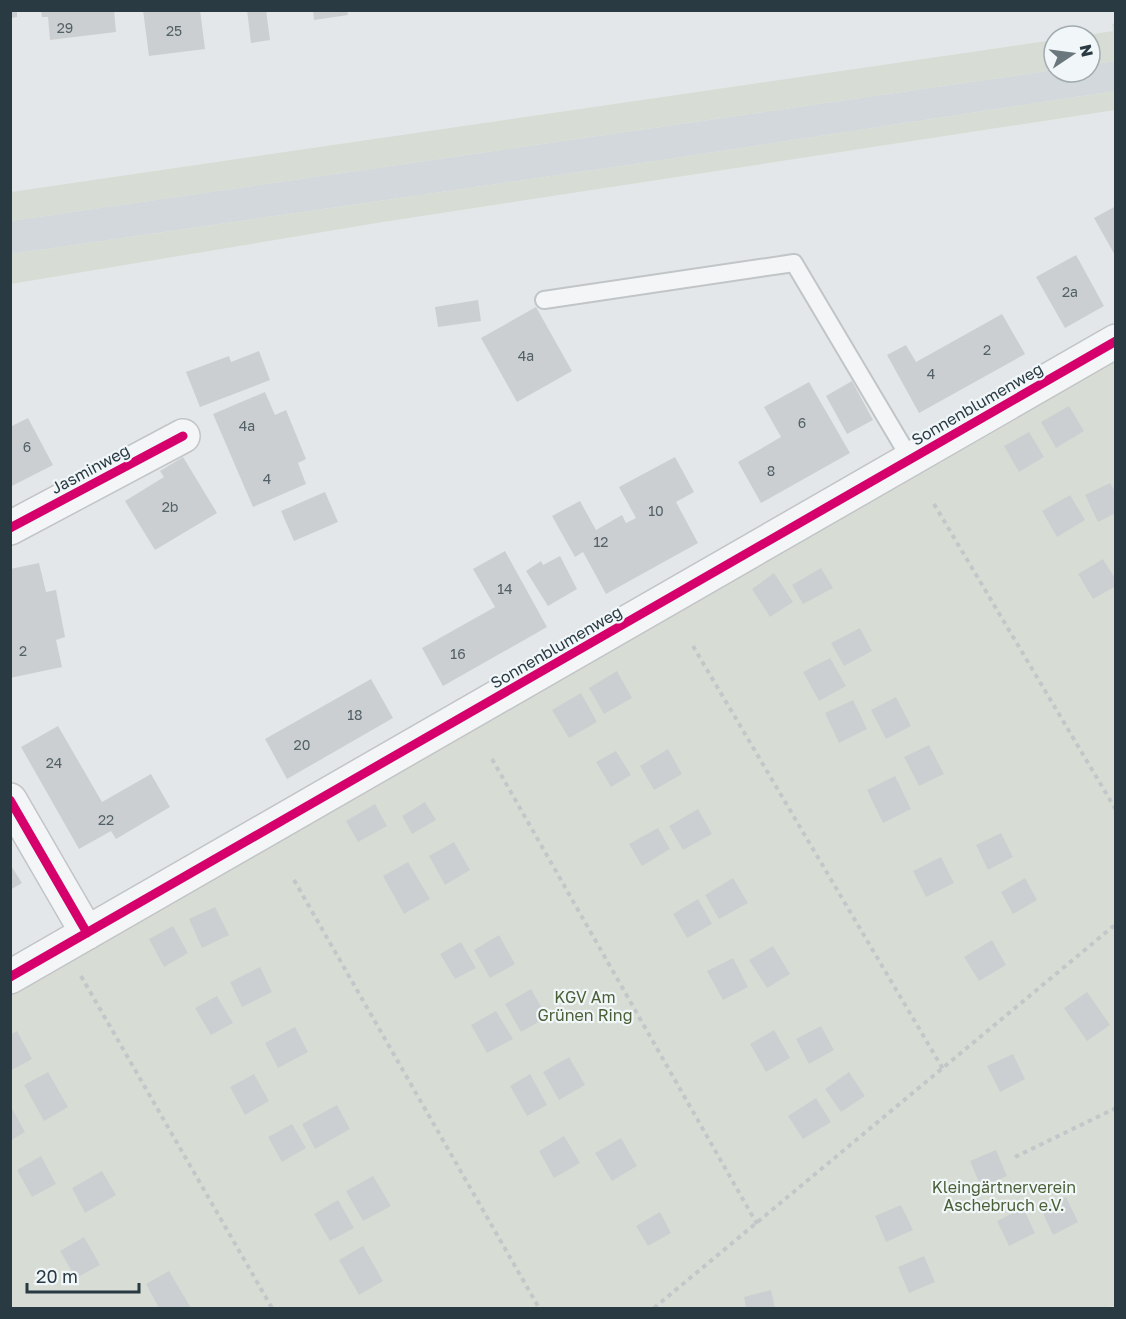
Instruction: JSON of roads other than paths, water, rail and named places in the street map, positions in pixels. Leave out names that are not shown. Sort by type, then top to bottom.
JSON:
[{"type":"street","name":"Sonnenblumenweg","points":[[10,977],[1116,341]]},
{"type":"street","name":"Jasminweg","points":[[10,528],[183,436]]},
{"type":"street","points":[[10,800],[87,933]]},
{"type":"lane","name":"Sonnenblumenweg","points":[[544,300],[794,263],[911,460]]},
{"type":"park label","name":"KGV Am Grünen Ring","points":[[585,1006]]},
{"type":"park label","name":"Kleingärtnerverein Aschebruch e.V.","points":[[1004,1196]]}]
